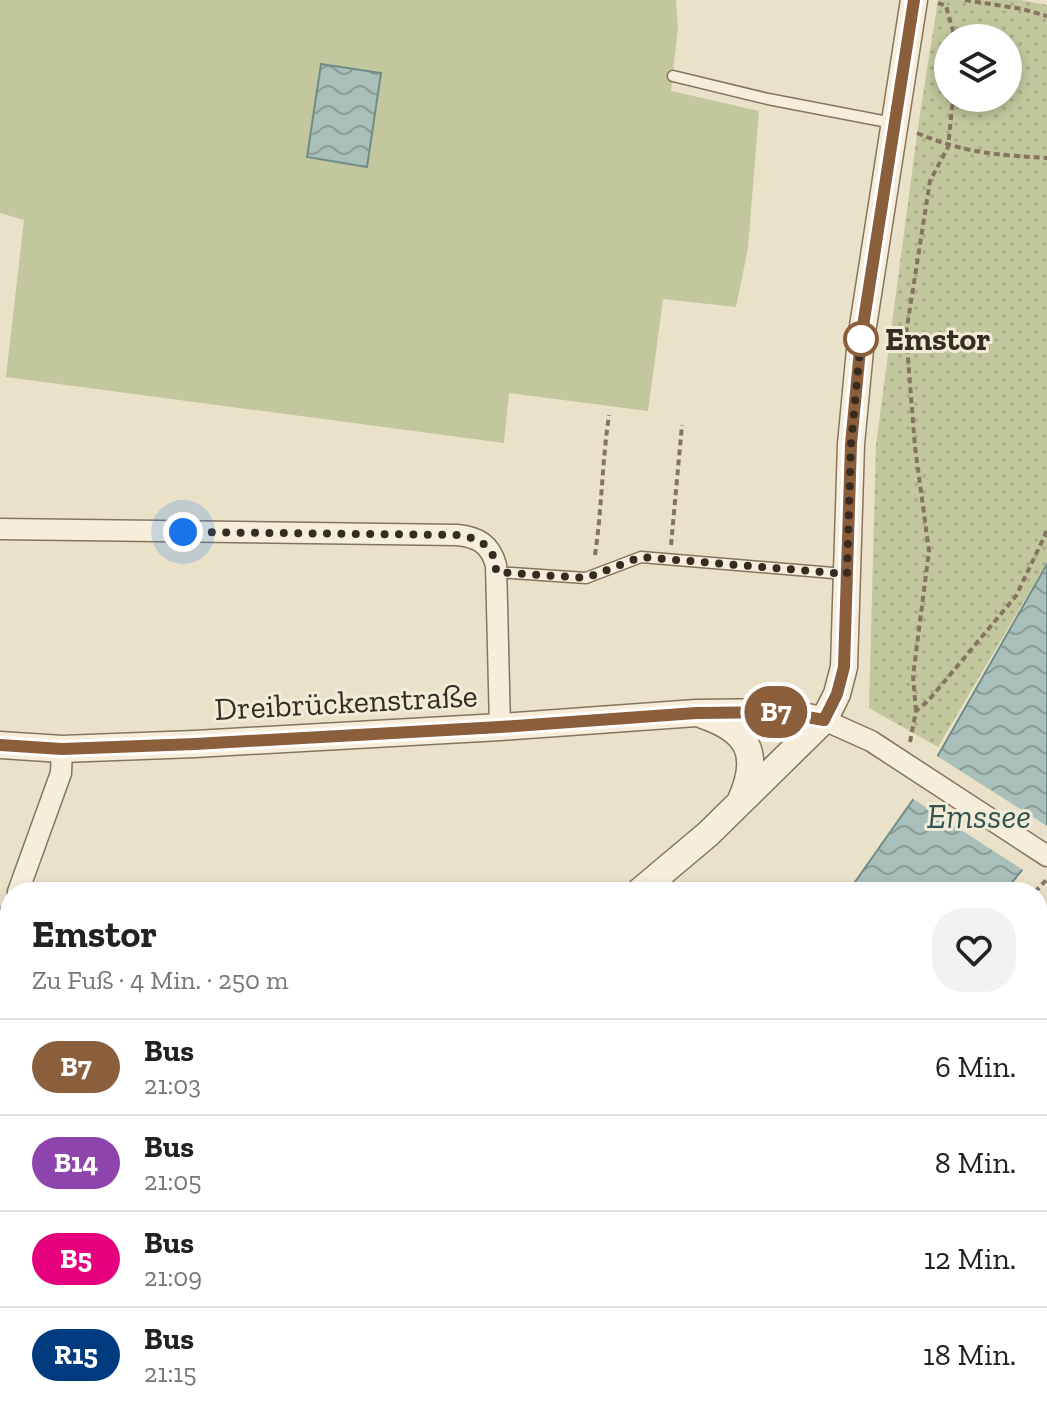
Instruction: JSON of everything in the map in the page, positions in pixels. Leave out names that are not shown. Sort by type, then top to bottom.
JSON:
[{"type":"street","points":[[651,882],[708,834],[824,720],[837,694],[844,667],[851,444],[861,339],[914,0]]},
{"type":"street","points":[[0,529],[457,535],[480,540],[493,555],[496,572],[500,727]]},
{"type":"street","name":"Dreibrückenstraße","points":[[0,745],[62,749],[500,727],[696,713],[778,712],[824,720]]},
{"type":"street","name":"Dreibrückenstraße","points":[[696,713],[723,722],[745,740],[750,754],[750,771],[740,801]]},
{"type":"street","points":[[824,720],[871,741],[1044,854]]},
{"type":"street","points":[[22,882],[61,773],[62,749]]},
{"type":"lane","points":[[673,76],[768,99],[895,124]]},
{"type":"lane","points":[[496,572],[586,578],[641,557],[847,574]]},
{"type":"path","points":[[932,0],[946,6],[951,24]]},
{"type":"path","points":[[965,0],[1047,16]]},
{"type":"path","points":[[912,769],[916,711],[913,676],[929,551],[915,447],[906,333],[930,181],[948,147],[952,112]]},
{"type":"path","points":[[895,124],[948,147],[984,155],[1047,158]]},
{"type":"path","points":[[601,573],[595,557],[609,415]]},
{"type":"path","points":[[669,559],[682,425]]},
{"type":"path","points":[[916,711],[928,701],[1016,596],[1047,531]]},
{"type":"green space","points":[[0,0],[676,0],[678,27],[671,91],[759,111],[748,248],[736,307],[663,299],[648,411],[509,393],[504,443],[6,377],[24,220],[0,213]]},
{"type":"green space","points":[[938,0],[1020,0],[1047,5],[1047,562],[938,747],[869,708],[876,445],[934,25],[934,112],[1022,112],[1022,24],[934,24]]},
{"type":"water","points":[[321,64],[381,73],[367,167],[307,157]]},
{"type":"water","name":"Emssee","points":[[1047,564],[1047,840],[1012,882],[855,882],[912,801]]},
{"type":"pier","points":[[934,754],[1047,826],[1047,844],[1026,872],[910,797]]},
{"type":"bus line","name":"B7","points":[[0,745],[62,749],[195,744],[753,711],[824,720],[837,694],[844,667],[851,444],[861,339],[914,0]]},
{"type":"place","name":"Emstor","points":[[861,339]]},
{"type":"route","points":[[183,532],[470,536],[487,545],[493,555],[496,572],[586,578],[641,557],[847,574],[851,444],[861,339]]}]
